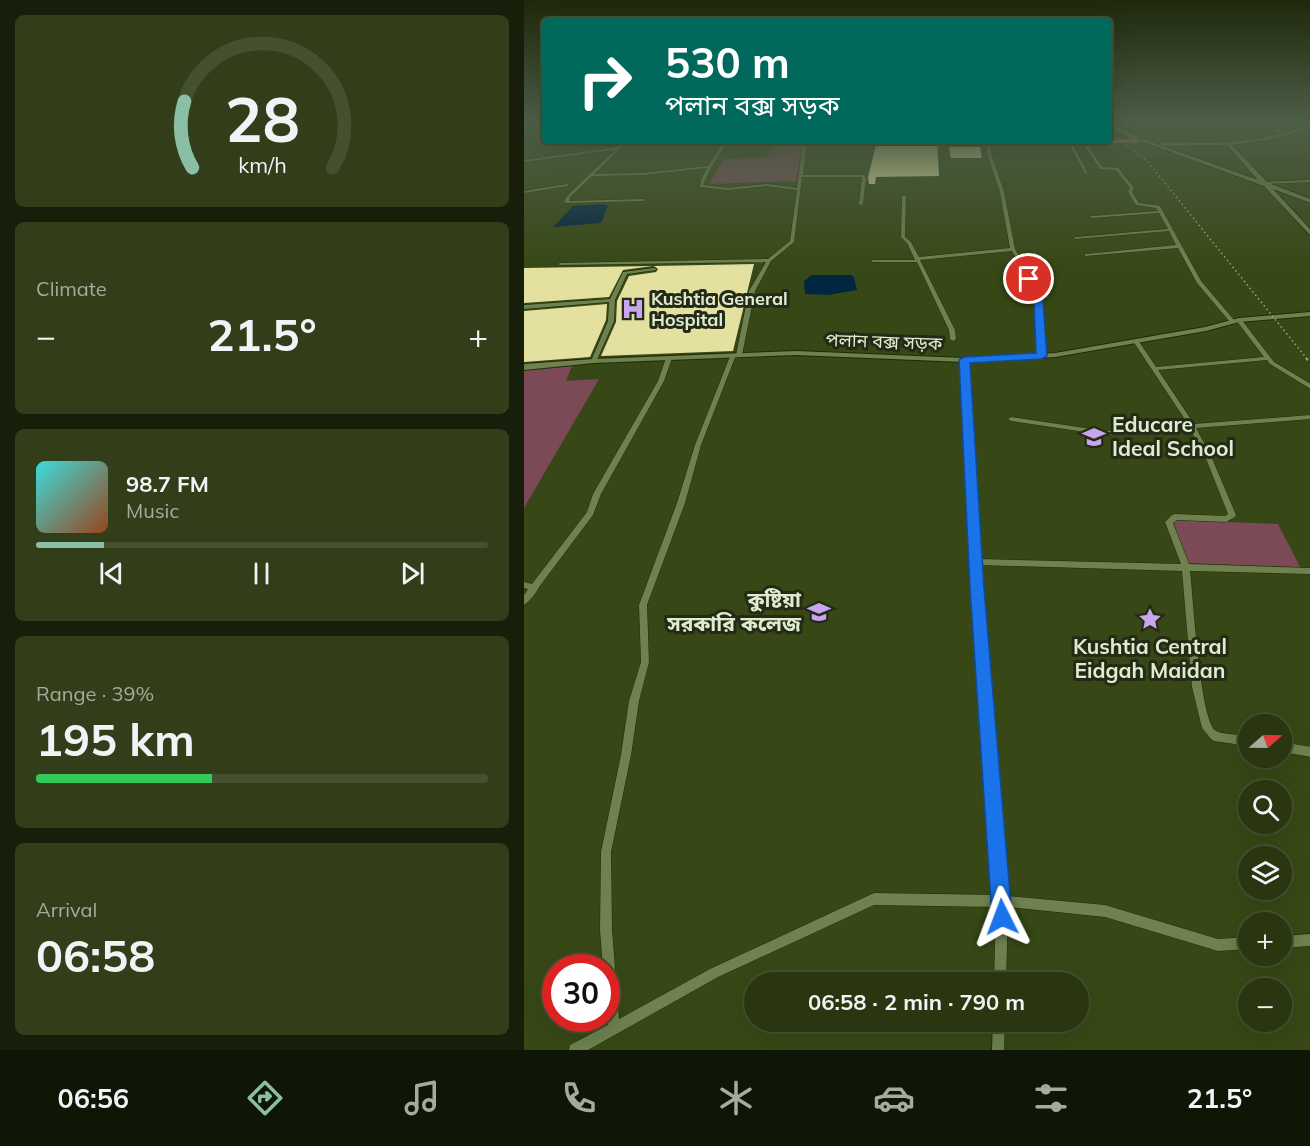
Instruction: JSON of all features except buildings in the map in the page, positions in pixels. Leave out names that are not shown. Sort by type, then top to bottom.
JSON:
[{"type":"main road","points":[[1229,171],[1310,201]]},
{"type":"main road","points":[[1252,171],[1310,234]]},
{"type":"main road","name":"পলান বক্স সড়ক","points":[[524,367],[594,361],[796,353],[964,360],[1041,356],[1206,329],[1235,321],[1310,314]]},
{"type":"street","points":[[595,171],[568,197],[566,202],[643,200]]},
{"type":"street","points":[[591,175],[671,171]]},
{"type":"street","points":[[707,171],[701,186],[707,189],[766,185],[799,189]]},
{"type":"street","points":[[608,954],[607,846],[626,755],[634,701],[645,662],[643,604],[680,503],[698,445],[736,355],[752,291],[769,260],[792,242],[801,171]]},
{"type":"street","points":[[995,171],[1013,249],[1035,288],[1041,356]]},
{"type":"street","points":[[1119,171],[1132,188],[1130,192],[1138,204],[1156,206],[1206,291],[1268,358],[1310,387]]},
{"type":"street","points":[[800,176],[862,176],[864,178],[861,204]]},
{"type":"street","points":[[1263,183],[1310,181]]},
{"type":"street","points":[[524,192],[567,185]]},
{"type":"street","points":[[904,196],[903,237],[909,242],[918,260],[952,330],[953,339]]},
{"type":"street","points":[[1093,217],[1160,212]]},
{"type":"street","points":[[1077,238],[1170,230]]},
{"type":"street","points":[[1087,255],[1180,246]]},
{"type":"street","points":[[873,261],[918,260],[1013,249]]},
{"type":"street","points":[[560,264],[769,260]]},
{"type":"street","points":[[594,361],[611,321],[612,300],[625,273],[654,270]]},
{"type":"street","points":[[524,307],[612,300]]},
{"type":"street","points":[[1136,341],[1192,426],[1208,456],[1232,515],[1226,519],[1170,519],[1186,567],[1197,687],[1207,728],[1214,736],[1238,740]]},
{"type":"street","points":[[524,601],[590,513],[597,494],[661,381],[669,358]]},
{"type":"street","points":[[1155,369],[1268,358]]},
{"type":"street","points":[[964,360],[976,562],[1002,901],[1000,972]]},
{"type":"street","points":[[1011,419],[1105,434],[1310,417]]},
{"type":"street","points":[[976,562],[1310,571]]},
{"type":"street","points":[[524,585],[534,588]]},
{"type":"street","points":[[1292,749],[1310,752]]},
{"type":"street","points":[[620,1025],[714,973],[874,899],[1002,901],[1104,911],[1218,945],[1238,944]]},
{"type":"street","points":[[1292,941],[1310,940]]},
{"type":"street","points":[[575,1050],[607,1032]]},
{"type":"street","points":[[998,1050],[999,1032]]},
{"type":"shaded area","points":[[717,171],[798,171],[796,181],[709,184]]},
{"type":"shaded area","points":[[572,366],[566,381],[599,379],[524,508],[524,369]]},
{"type":"shaded area","points":[[1173,520],[1278,524],[1300,567],[1187,563]]},
{"type":"water","points":[[604,204],[608,206],[601,223],[553,227],[573,206]]},
{"type":"water","points":[[812,275],[851,275],[854,277],[857,290],[828,295],[805,294],[804,281]]},
{"type":"railway","points":[[1155,171],[1308,360]]},
{"type":"railway","points":[[1306,358],[1311,364]]},
{"type":"place","name":"Kushtia General Hospital","points":[[633,309]]},
{"type":"place","name":"Educare Ideal School","points":[[1094,437]]},
{"type":"place","name":"কুষ্টিয়া সরকারি কলেজ","points":[[819,612]]},
{"type":"place","name":"Kushtia Central Eidgah Maidan","points":[[1150,619]]},
{"type":"route","points":[[1002,917],[977,588],[964,360],[1041,356],[1038,302],[1035,288],[1029,279]]}]
